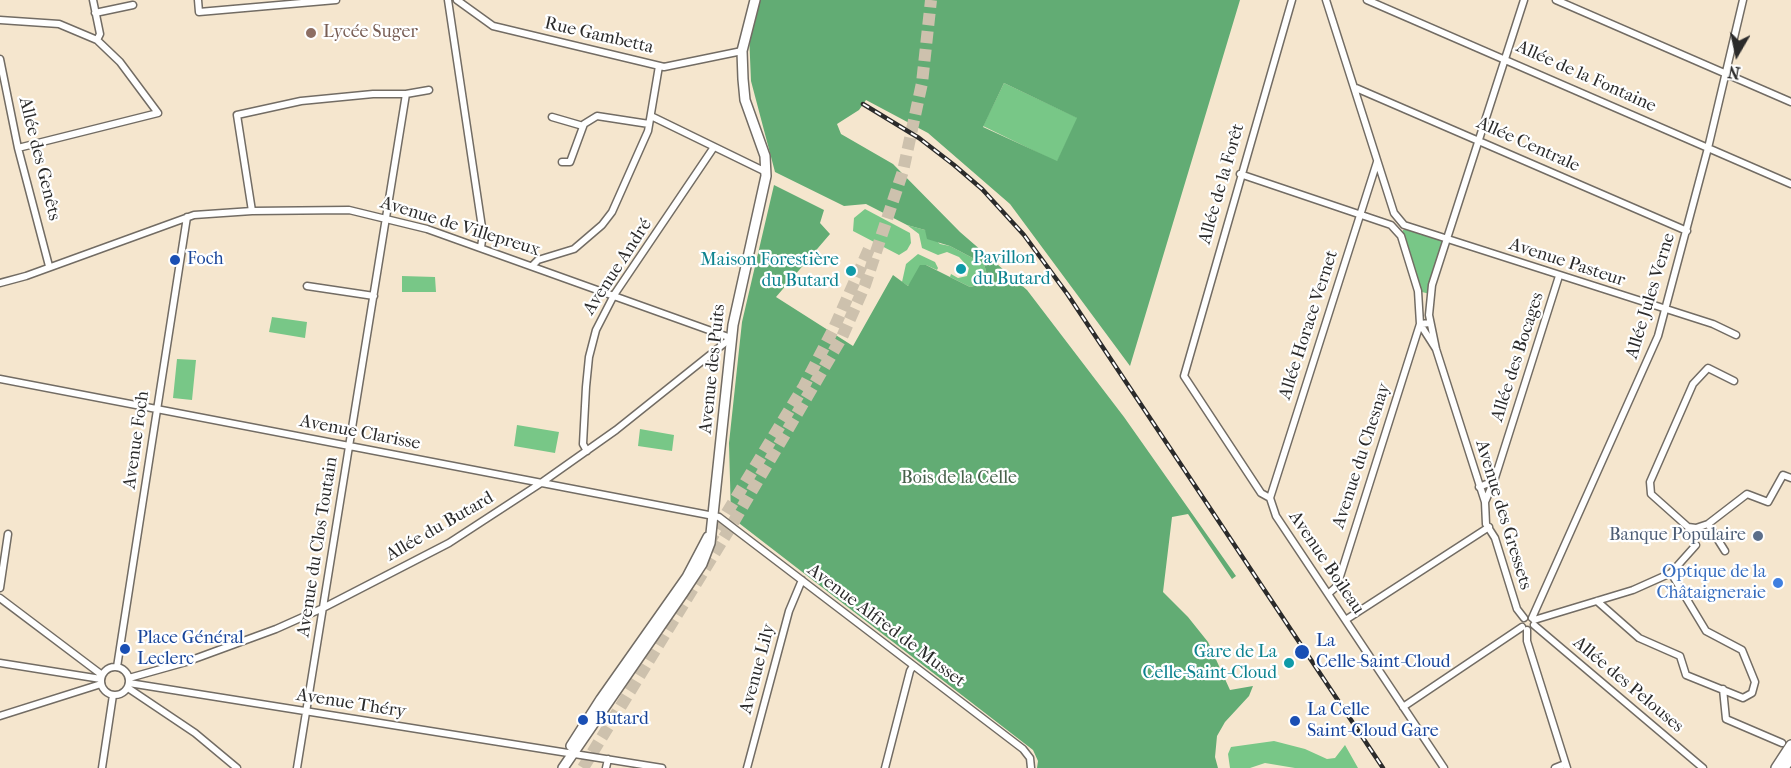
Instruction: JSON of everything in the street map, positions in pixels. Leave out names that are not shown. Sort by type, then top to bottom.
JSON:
[{"type":"street","points":[[93,0],[100,34],[97,40]]},
{"type":"street","points":[[198,0],[199,12],[257,3],[336,0]]},
{"type":"street","points":[[448,0],[483,234],[481,247]]},
{"type":"street","name":"Rue Gambetta","points":[[457,0],[493,26],[659,66],[742,51]]},
{"type":"street","name":"Avenue des Puits","points":[[556,768],[571,752],[696,574],[708,551],[714,515],[731,338],[766,172],[762,149],[745,100],[742,51],[755,0]]},
{"type":"street","name":"Allée de la Forêt","points":[[1184,376],[1240,174],[1292,0]]},
{"type":"street","points":[[1326,0],[1378,161]]},
{"type":"street","name":"Allée de la Fontaine","points":[[1367,0],[1506,58],[1791,184]]},
{"type":"street","points":[[1418,291],[1430,294],[1524,0]]},
{"type":"street","points":[[1556,0],[1791,102]]},
{"type":"street","name":"Allée Jules Verne","points":[[1525,628],[1531,621],[1641,378],[1666,310],[1743,0]]},
{"type":"street","points":[[95,13],[133,6]]},
{"type":"street","points":[[0,20],[59,24],[97,40],[120,62],[158,113],[18,148]]},
{"type":"street","name":"Allée des Genêts","points":[[0,58],[18,148],[49,266]]},
{"type":"street","points":[[533,265],[538,260],[574,249],[602,225],[612,212],[649,124],[659,66]]},
{"type":"street","name":"Allée Centrale","points":[[1356,88],[1687,231]]},
{"type":"street","points":[[252,211],[237,115],[301,101],[372,94],[406,94],[429,90]]},
{"type":"street","name":"Avenue du Clos Toutain","points":[[297,768],[406,94]]},
{"type":"street","points":[[562,162],[570,162],[583,126],[597,116],[649,124]]},
{"type":"street","points":[[651,116],[766,172]]},
{"type":"street","points":[[552,117],[583,126]]},
{"type":"street","name":"Avenue André","points":[[587,451],[583,444],[589,357],[596,330],[614,295],[714,147]]},
{"type":"street","name":"Avenue Pasteur","points":[[1378,161],[1394,213],[1404,225],[1713,324],[1736,335]]},
{"type":"street","name":"Allée Horace Vernet","points":[[1270,498],[1378,161]]},
{"type":"street","points":[[1240,174],[1361,213]]},
{"type":"street","name":"Avenue de Villepreux","points":[[0,283],[187,217],[252,211],[349,210],[386,218],[481,247],[731,338]]},
{"type":"street","name":"Avenue des Gressets","points":[[1361,213],[1386,221],[1401,236],[1418,291],[1420,324],[1436,349]]},
{"type":"street","name":"Avenue Foch","points":[[117,667],[187,217]]},
{"type":"street","name":"Allée des Bocages","points":[[1485,501],[1494,481],[1559,276]]},
{"type":"street","points":[[307,286],[374,296]]},
{"type":"street","name":"Avenue des Gressets","points":[[1430,294],[1429,315],[1436,349],[1485,501],[1489,527],[1495,538],[1517,609],[1531,621]]},
{"type":"street","points":[[1420,324],[1430,323]]},
{"type":"street","name":"Avenue du Chesnay","points":[[1328,594],[1336,586],[1420,324]]},
{"type":"street","name":"Allée du Butard","points":[[129,683],[237,644],[322,608],[449,543],[587,451],[731,338]]},
{"type":"street","points":[[1734,381],[1708,368],[1693,384],[1650,482],[1651,494],[1688,527],[1696,528],[1708,524],[1747,494],[1768,502],[1783,475],[1791,478]]},
{"type":"street","name":"Avenue Boileau","points":[[1184,376],[1261,493],[1270,498],[1274,512],[1444,768]]},
{"type":"street","name":"Avenue Clarisse","points":[[0,379],[714,515]]},
{"type":"street","points":[[1479,487],[1494,481]]},
{"type":"street","name":"Avenue Alfred de Musset","points":[[714,515],[1023,749],[1030,758],[1031,768]]},
{"type":"street","points":[[1708,524],[1725,551]]},
{"type":"street","points":[[1347,619],[1489,527]]},
{"type":"street","points":[[0,588],[8,534]]},
{"type":"street","points":[[1403,706],[1525,628],[1531,621],[1586,605],[1671,573],[1696,545]]},
{"type":"street","points":[[1597,601],[1639,638],[1680,656],[1686,675],[1743,698],[1752,693],[1755,682],[1742,650],[1706,631],[1671,573]]},
{"type":"street","name":"Avenue Lily","points":[[747,768],[789,611],[802,580]]},
{"type":"street","points":[[0,598],[102,680],[105,691],[113,695],[120,694],[129,683]]},
{"type":"street","name":"Allée des Pelouses","points":[[1531,621],[1703,768]]},
{"type":"street","points":[[1525,628],[1566,766],[1555,768]]},
{"type":"street","points":[[0,663],[102,680]]},
{"type":"street","points":[[885,768],[913,666]]},
{"type":"street","points":[[0,716],[102,680],[108,668],[117,667],[124,670],[129,683],[237,768]]},
{"type":"street","name":"Avenue Théry","points":[[129,683],[550,752],[571,752],[662,768]]},
{"type":"street","points":[[1723,689],[1726,719],[1786,744],[1776,768]]},
{"type":"street","points":[[102,768],[113,695]]},
{"type":"street","name":"Avenue des Puits","points":[[563,768],[571,752]]},
{"type":"street","points":[[1784,768],[1791,758]]},
{"type":"street","points":[[606,768],[608,759]]},
{"type":"green space","name":"Bois de la Celle","points":[[758,0],[1240,0],[1130,366],[1010,204],[928,133],[866,100],[859,110],[837,124],[841,134],[893,164],[960,232],[1027,290],[1124,417],[1236,576],[1232,579],[1188,514],[1172,517],[1163,592],[1188,617],[1208,642],[1230,690],[1253,686],[1249,696],[1225,722],[1217,736],[1215,757],[1218,768],[1037,768],[1038,761],[1033,750],[731,517],[729,443],[742,322],[774,185],[824,210],[820,223],[830,234],[776,297],[853,346],[893,275],[908,286],[920,265],[926,265],[970,287],[985,283],[987,275],[984,264],[950,246],[927,239],[925,230],[907,225],[866,204],[844,206],[775,172],[751,81],[749,34]],"holes":[[[1004,83],[1077,118],[1057,161],[983,127]]]},
{"type":"green space","points":[[1004,83],[1078,118],[1057,162],[983,126]]},
{"type":"green space","points":[[865,209],[910,233],[911,243],[907,250],[899,255],[853,231],[854,218]]},
{"type":"green space","points":[[907,225],[925,230],[940,244],[950,246],[984,264],[987,275],[985,283],[970,287],[950,277],[951,274],[958,278],[967,276],[969,268],[959,257],[947,252],[938,255],[922,248],[919,234]]},
{"type":"green space","points":[[1410,229],[1448,240],[1430,294],[1418,291],[1401,236],[1403,230]]},
{"type":"green space","points":[[918,254],[935,262],[938,268],[937,270],[926,265],[908,286],[902,282],[906,264]]},
{"type":"green space","points":[[402,276],[435,277],[436,292],[402,292]]},
{"type":"green space","points":[[272,317],[307,322],[305,338],[269,332]]},
{"type":"green space","points":[[177,359],[196,360],[192,400],[173,398]]},
{"type":"green space","points":[[517,425],[559,432],[555,453],[514,446]]},
{"type":"green space","points":[[640,429],[674,435],[672,451],[638,446]]},
{"type":"green space","points":[[1274,741],[1305,749],[1327,759],[1335,758],[1345,745],[1358,768],[1295,768],[1265,763],[1250,768],[1230,768],[1228,754],[1231,747]]},
{"type":"tunnel","points":[[583,768],[730,528],[842,337],[865,285],[903,171],[922,83],[931,0]]},
{"type":"tunnel","points":[[708,544],[804,386],[834,328],[869,249]]},
{"type":"railway","points":[[863,104],[919,138],[954,165],[982,189],[1024,235],[1068,295],[1383,768]]},
{"type":"place","name":"Lycée Suger","points":[[311,33]]},
{"type":"place","name":"Foch","points":[[175,260]]},
{"type":"place","name":"Pavillon du Butard","points":[[961,269]]},
{"type":"place","name":"Maison Forestière du Butard","points":[[851,271]]},
{"type":"place","name":"Banque Populaire","points":[[1758,536]]},
{"type":"place","name":"Optique de la Châtaigneraie","points":[[1778,583]]},
{"type":"place","name":"Place Général Leclerc","points":[[125,649]]},
{"type":"place","name":"La Celle-Saint-Cloud","points":[[1302,652]]},
{"type":"place","name":"Gare de La Celle-Saint-Cloud","points":[[1289,663]]},
{"type":"place","name":"Butard","points":[[583,720]]},
{"type":"place","name":"La Celle Saint-Cloud Gare","points":[[1295,721]]}]
